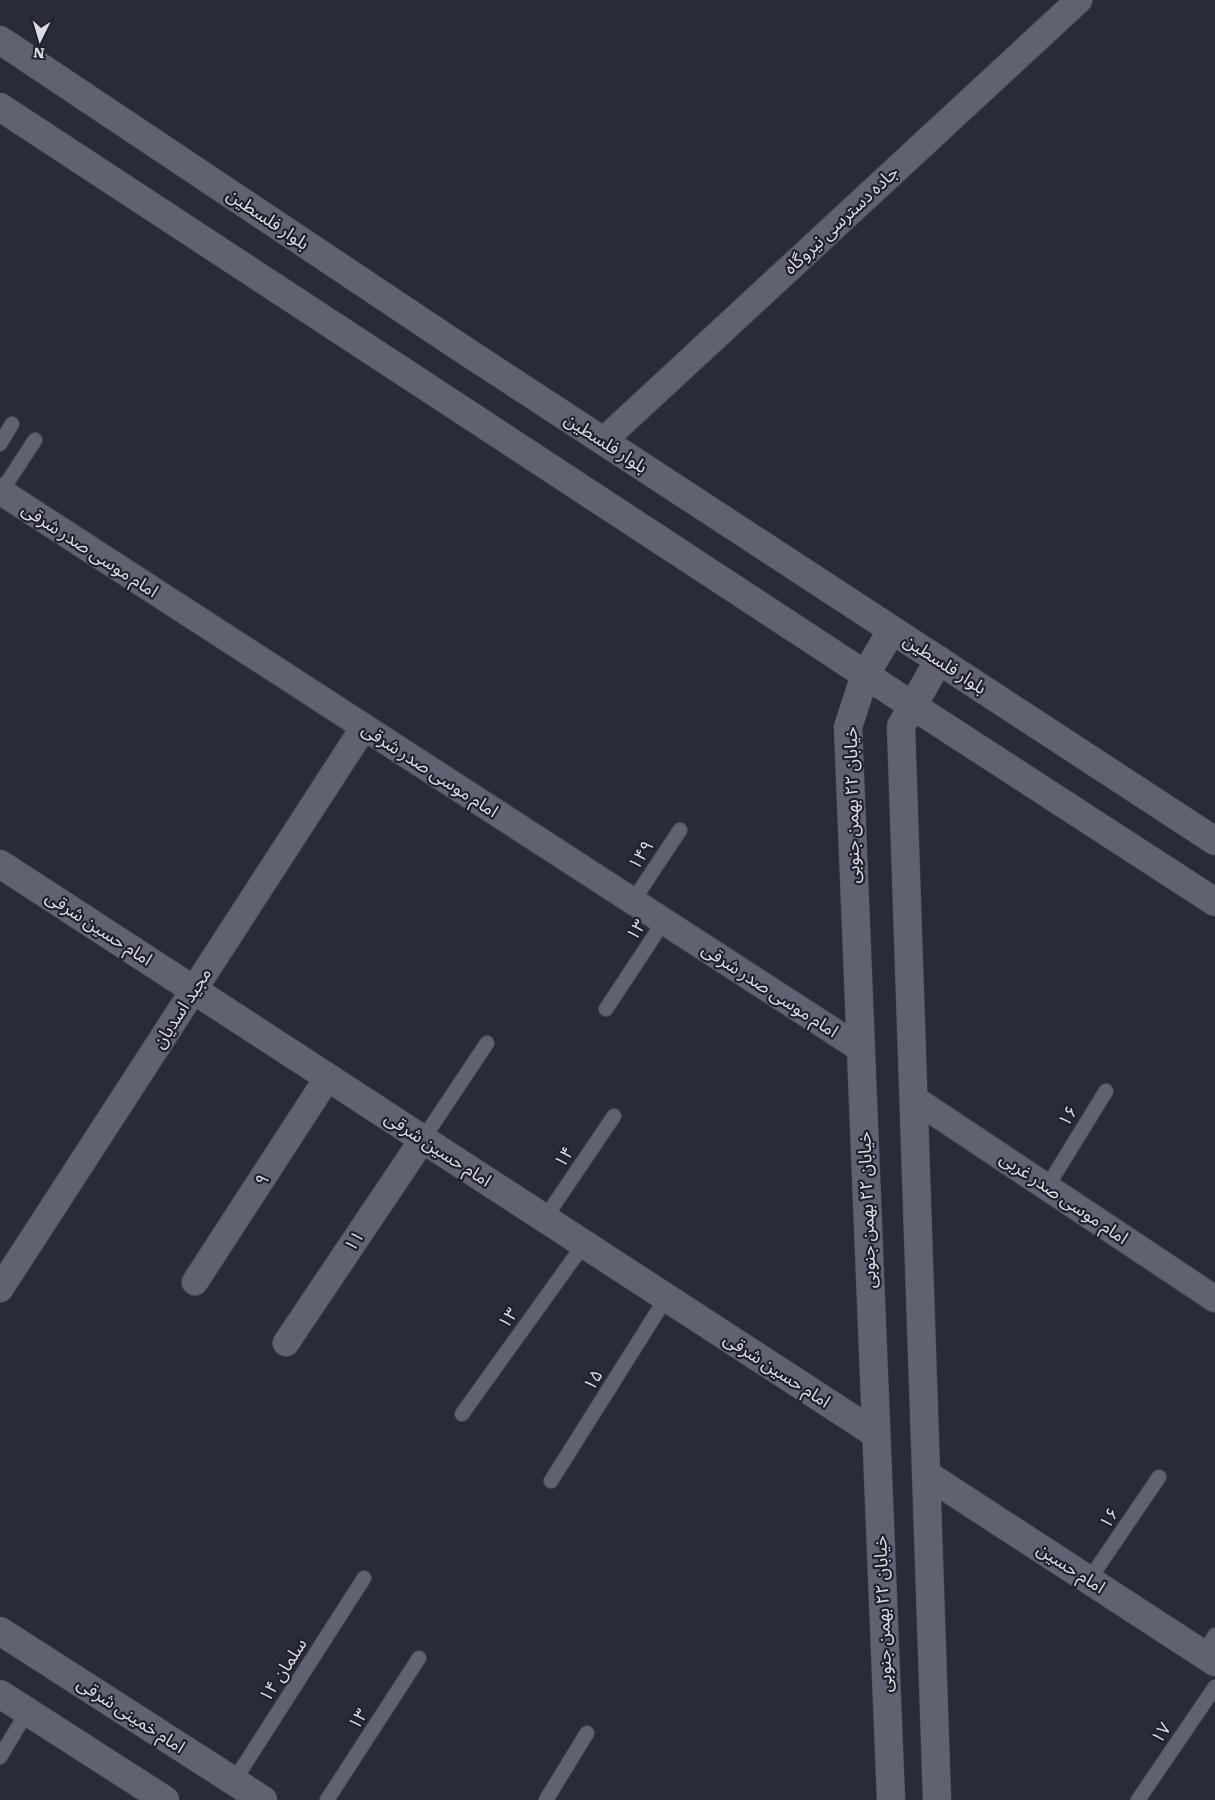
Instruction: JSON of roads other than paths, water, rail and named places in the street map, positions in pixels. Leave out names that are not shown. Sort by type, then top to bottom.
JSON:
[{"type":"street","name":"جاده دسترسی نیروگاه","points":[[603,441],[1079,0]]},
{"type":"street","name":"بلوار فلسطین","points":[[0,40],[603,441],[1215,841]]},
{"type":"street","points":[[0,107],[865,675],[1215,902]]},
{"type":"street","name":"امام موسی صدر شرقی","points":[[1,492],[861,1049]]},
{"type":"street","name":"خیابان ۲۲ بهمن جنوبی","points":[[891,1800],[848,728],[865,675],[892,630]]},
{"type":"street","points":[[938,1800],[901,726],[939,660]]},
{"type":"street","name":"مجید اسدیان","points":[[0,1289],[364,727]]},
{"type":"street","name":"امام حسین شرقی","points":[[0,864],[876,1434]]},
{"type":"street","name":"۹","points":[[195,1282],[328,1077]]},
{"type":"street","name":"امام موسی صدر غربی","points":[[914,1098],[1215,1299]]},
{"type":"street","name":"۱۱","points":[[286,1343],[423,1139]]},
{"type":"street","name":"امام حسین","points":[[926,1474],[1089,1580],[1211,1650]]},
{"type":"street","name":"امام خمینی شرقی","points":[[0,1631],[263,1800]]},
{"type":"street","points":[[0,1694],[165,1800]]},
{"type":"lane","points":[[0,444],[12,424]]},
{"type":"lane","points":[[1,492],[35,440]]},
{"type":"lane","name":"۱۴۹","points":[[633,901],[680,830]]},
{"type":"lane","name":"۱۳","points":[[606,1009],[664,921]]},
{"type":"lane","points":[[423,1139],[487,1043]]},
{"type":"lane","name":"۱۶","points":[[1047,1187],[1106,1090]]},
{"type":"lane","name":"۱۴","points":[[545,1218],[614,1116]]},
{"type":"lane","name":"۱۳","points":[[462,1414],[584,1244]]},
{"type":"lane","name":"۱۵","points":[[552,1481],[666,1298]]},
{"type":"lane","name":"۱۶","points":[[1089,1580],[1159,1477]]},
{"type":"lane","name":"سلمان ۱۴","points":[[234,1781],[364,1578]]},
{"type":"lane","name":"۱۳","points":[[328,1800],[419,1658]]},
{"type":"lane","name":"۱۷","points":[[1138,1800],[1215,1687]]},
{"type":"lane","points":[[0,1757],[27,1712]]},
{"type":"lane","points":[[546,1800],[587,1733]]}]
